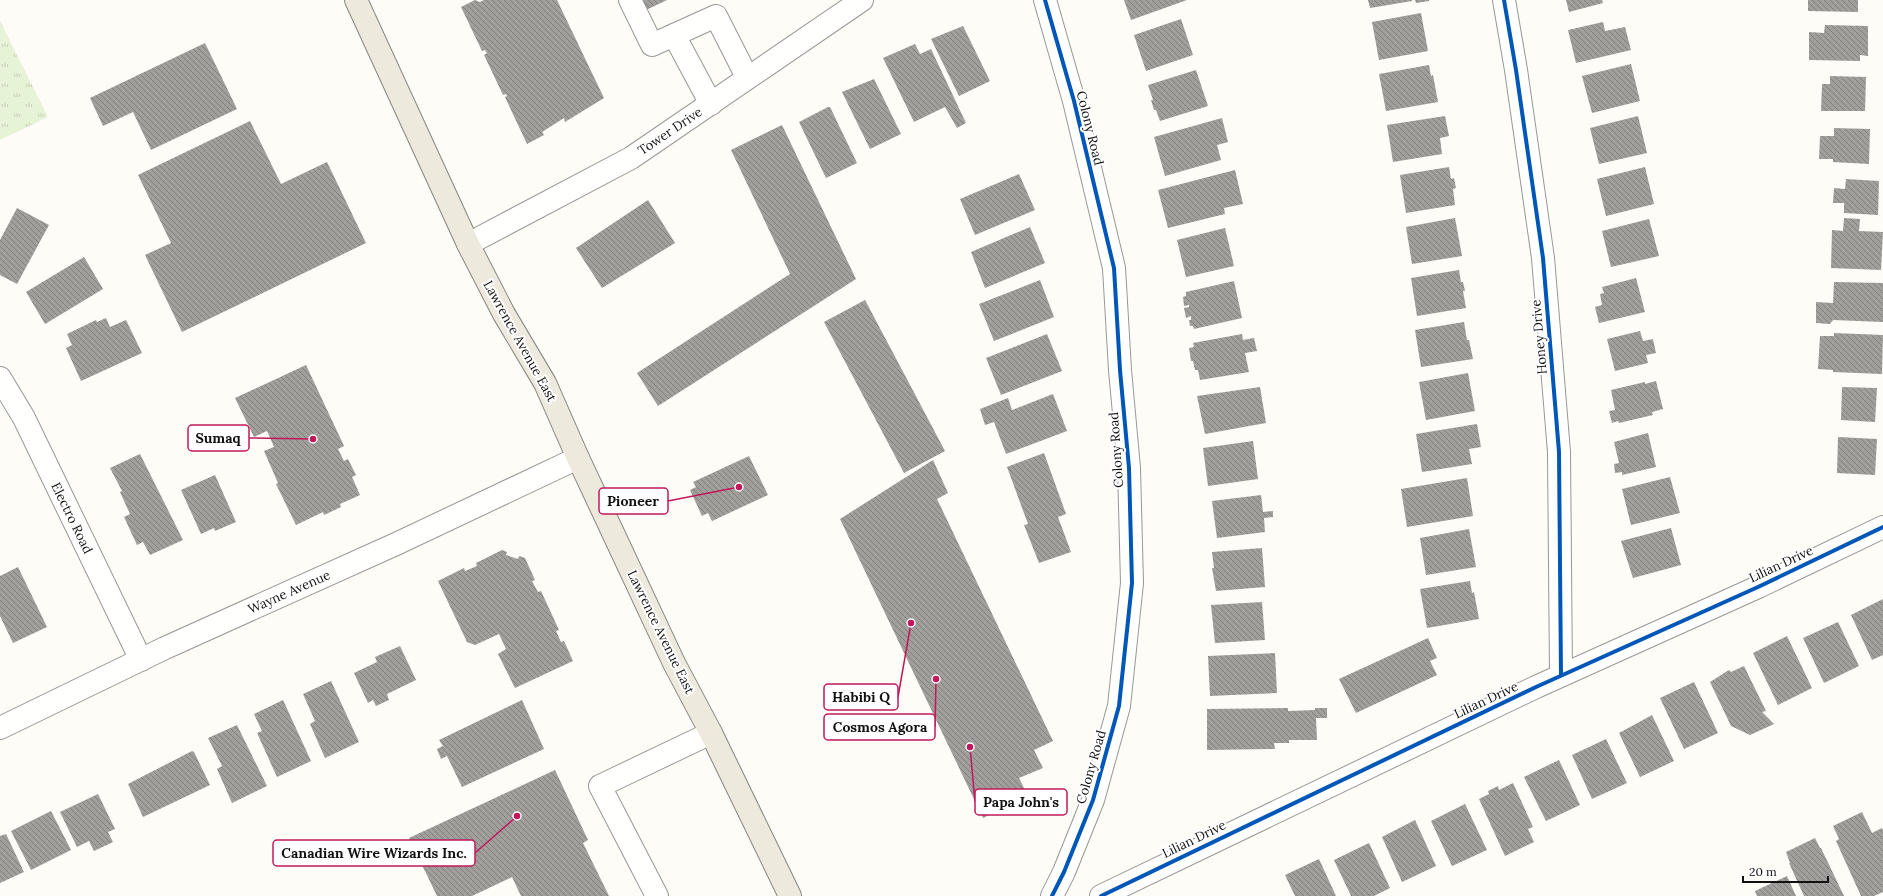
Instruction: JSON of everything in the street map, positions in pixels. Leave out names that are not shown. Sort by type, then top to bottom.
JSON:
[{"type":"main road","name":"Lawrence Avenue East","points":[[356,0],[468,244],[504,314],[545,383],[578,458],[674,663],[711,733],[790,896]]},
{"type":"street","points":[[630,0],[652,45],[716,16],[747,77]]},
{"type":"street","name":"Tower Drive","points":[[468,244],[631,158],[711,104],[747,77],[862,0]]},
{"type":"street","name":"Colony Road","points":[[1045,0],[1074,101],[1114,268],[1120,370],[1129,468],[1132,583],[1118,706],[1093,800],[1064,872],[1052,896]]},
{"type":"street","name":"Honey Drive","points":[[1504,0],[1516,70],[1543,266],[1559,452],[1561,675]]},
{"type":"street","points":[[674,35],[711,104]]},
{"type":"street","name":"Electro Road","points":[[0,378],[24,418],[141,660]]},
{"type":"street","name":"Wayne Avenue","points":[[0,728],[141,660],[396,544],[578,458]]},
{"type":"street","name":"Lilian Drive","points":[[1101,896],[1561,675],[1758,587],[1883,527]]},
{"type":"street","points":[[657,896],[600,786],[711,733]]},
{"type":"green space","points":[[0,21],[48,117],[0,140]]},
{"type":"building","points":[[475,0],[480,2],[484,0],[557,0],[604,98],[565,122],[564,118],[542,132],[544,135],[527,144],[505,97],[507,96],[506,94],[503,95],[484,55],[487,53],[485,50],[482,51],[461,7]]},
{"type":"building","points":[[634,0],[667,0],[640,13]]},
{"type":"building","points":[[1124,0],[1187,0],[1131,20]]},
{"type":"building","points":[[1368,0],[1412,0],[1412,1],[1370,8]]},
{"type":"building","points":[[1415,0],[1429,0],[1429,1],[1416,3]]},
{"type":"building","points":[[1566,0],[1602,0],[1603,3],[1569,12]]},
{"type":"building","points":[[1808,0],[1858,0],[1858,12],[1808,11]]},
{"type":"building","points":[[1421,13],[1428,51],[1379,60],[1372,22]]},
{"type":"building","points":[[1181,19],[1193,55],[1146,71],[1134,35]]},
{"type":"building","points":[[1603,22],[1605,31],[1625,27],[1631,50],[1576,63],[1568,30]]},
{"type":"building","points":[[1825,25],[1868,26],[1868,56],[1860,55],[1860,61],[1809,60],[1809,32],[1824,33]]},
{"type":"building","points":[[963,26],[990,81],[959,96],[931,39]]},
{"type":"building","points":[[205,43],[237,109],[151,150],[133,112],[103,126],[90,98]]},
{"type":"building","points":[[915,44],[920,54],[931,49],[966,123],[957,128],[945,107],[914,122],[883,58]]},
{"type":"building","points":[[1631,64],[1640,101],[1592,113],[1582,76]]},
{"type":"building","points":[[1429,65],[1431,76],[1433,75],[1438,102],[1386,111],[1379,74]]},
{"type":"building","points":[[1196,70],[1208,106],[1160,121],[1156,110],[1154,110],[1151,100],[1153,100],[1148,85]]},
{"type":"building","points":[[1830,76],[1866,77],[1865,111],[1821,111],[1822,84],[1830,84]]},
{"type":"building","points":[[874,79],[901,134],[870,149],[842,92]]},
{"type":"building","points":[[830,107],[857,163],[826,178],[799,122]]},
{"type":"building","points":[[1445,116],[1449,136],[1440,138],[1442,154],[1393,162],[1387,125]]},
{"type":"building","points":[[1638,116],[1647,153],[1599,164],[1590,128]]},
{"type":"building","points":[[1222,118],[1228,142],[1217,145],[1221,160],[1165,176],[1154,137]]},
{"type":"building","points":[[250,121],[281,184],[327,162],[366,243],[182,332],[145,255],[171,243],[138,175]]},
{"type":"building","points":[[782,125],[856,279],[658,406],[637,373],[790,274],[731,150]]},
{"type":"building","points":[[1834,128],[1870,129],[1869,164],[1833,162],[1833,159],[1819,159],[1820,136],[1834,136]]},
{"type":"building","points":[[1449,167],[1451,179],[1454,178],[1456,188],[1453,189],[1455,205],[1406,213],[1400,175]]},
{"type":"building","points":[[1645,167],[1654,204],[1606,216],[1597,179]]},
{"type":"building","points":[[1235,170],[1243,204],[1224,208],[1225,214],[1168,228],[1158,190]]},
{"type":"building","points":[[1019,174],[1035,210],[975,235],[960,199]]},
{"type":"building","points":[[1846,179],[1879,181],[1878,215],[1844,213],[1844,203],[1833,203],[1834,188],[1845,189]]},
{"type":"building","points":[[648,200],[675,243],[602,288],[576,248]]},
{"type":"building","points":[[17,208],[49,225],[17,284],[0,275],[0,240]]},
{"type":"building","points":[[1455,218],[1462,256],[1412,264],[1406,227]]},
{"type":"building","points":[[1844,218],[1860,219],[1859,231],[1883,232],[1881,270],[1831,268],[1832,230],[1843,231]]},
{"type":"building","points":[[1649,219],[1659,256],[1611,267],[1602,231]]},
{"type":"building","points":[[1030,227],[1045,263],[985,288],[971,252]]},
{"type":"building","points":[[1225,228],[1234,266],[1186,277],[1177,240]]},
{"type":"building","points":[[84,257],[103,289],[45,324],[26,292]]},
{"type":"building","points":[[1459,270],[1461,282],[1463,282],[1465,291],[1463,291],[1466,308],[1417,316],[1411,278]]},
{"type":"building","points":[[1636,278],[1645,312],[1599,323],[1595,307],[1602,305],[1600,294],[1604,293],[1602,287]]},
{"type":"building","points":[[1040,280],[1054,317],[994,341],[979,304]]},
{"type":"building","points":[[1234,281],[1242,318],[1194,329],[1193,326],[1190,326],[1189,320],[1191,320],[1191,316],[1186,318],[1184,308],[1189,307],[1189,305],[1184,306],[1183,297],[1186,296],[1186,292]]},
{"type":"building","points":[[1834,282],[1883,283],[1883,322],[1833,320],[1830,324],[1816,323],[1816,302],[1833,303]]},
{"type":"building","points":[[865,300],[945,451],[904,473],[824,322]]},
{"type":"building","points":[[106,318],[110,327],[126,320],[142,353],[81,381],[66,348],[72,345],[67,334],[96,320],[97,322]]},
{"type":"building","points":[[1464,322],[1467,340],[1469,340],[1473,359],[1421,367],[1415,330]]},
{"type":"building","points":[[1640,331],[1643,341],[1653,339],[1656,353],[1646,355],[1648,363],[1615,371],[1607,339]]},
{"type":"building","points":[[1834,333],[1883,335],[1882,374],[1833,372],[1833,370],[1818,369],[1820,336],[1834,336]]},
{"type":"building","points":[[1047,334],[1062,371],[1001,395],[986,358]]},
{"type":"building","points":[[1242,334],[1243,340],[1254,338],[1257,351],[1245,353],[1249,372],[1200,380],[1198,370],[1195,370],[1193,361],[1191,361],[1189,348],[1194,347],[1193,343]]},
{"type":"building","points":[[306,365],[344,446],[338,449],[344,461],[348,459],[356,475],[352,477],[360,495],[340,504],[341,507],[324,515],[323,512],[296,525],[276,484],[278,483],[264,451],[274,447],[267,431],[254,437],[235,398]]},
{"type":"building","points":[[1468,373],[1475,411],[1426,420],[1419,382]]},
{"type":"building","points":[[1656,381],[1663,409],[1652,412],[1653,415],[1619,423],[1618,421],[1612,423],[1609,411],[1615,410],[1611,390]]},
{"type":"building","points":[[1260,387],[1266,423],[1205,434],[1197,396]]},
{"type":"building","points":[[1842,387],[1877,388],[1875,422],[1841,420]]},
{"type":"building","points":[[1053,394],[1067,431],[1006,454],[994,422],[985,425],[980,409],[1008,398],[1012,410]]},
{"type":"building","points":[[1477,424],[1481,447],[1469,449],[1472,464],[1422,472],[1416,434]]},
{"type":"building","points":[[1648,433],[1656,467],[1622,475],[1622,472],[1615,473],[1614,464],[1619,463],[1614,442]]},
{"type":"building","points":[[1838,437],[1877,439],[1875,475],[1837,473]]},
{"type":"building","points":[[1253,441],[1258,479],[1208,486],[1203,448]]},
{"type":"building","points":[[1044,453],[1066,514],[1058,517],[1071,552],[1039,563],[1024,525],[1028,524],[1007,467]]},
{"type":"building","points":[[140,454],[183,540],[150,555],[143,542],[137,545],[124,517],[130,514],[120,492],[122,491],[110,468]]},
{"type":"building","points":[[749,456],[768,495],[712,521],[708,513],[702,516],[690,490],[696,487],[693,482]]},
{"type":"building","points":[[933,460],[948,493],[937,499],[1053,741],[1034,750],[1043,768],[1019,778],[1028,796],[983,818],[840,519]]},
{"type":"building","points":[[215,475],[236,522],[215,531],[214,528],[201,534],[181,490]]},
{"type":"building","points":[[1670,477],[1680,513],[1631,525],[1622,489]]},
{"type":"building","points":[[1467,478],[1473,516],[1407,527],[1401,489]]},
{"type":"building","points":[[1261,495],[1263,512],[1273,511],[1273,517],[1264,518],[1265,532],[1217,538],[1212,501]]},
{"type":"building","points":[[1671,528],[1681,565],[1633,578],[1621,541]]},
{"type":"building","points":[[1469,529],[1476,567],[1426,575],[1420,538]]},
{"type":"building","points":[[1262,548],[1265,587],[1216,591],[1212,568],[1214,568],[1212,552]]},
{"type":"building","points":[[502,550],[507,552],[506,555],[518,559],[519,556],[525,558],[535,580],[532,581],[538,592],[541,591],[559,630],[556,631],[561,642],[564,641],[573,661],[515,688],[498,654],[506,649],[499,634],[475,645],[467,642],[438,581],[464,568],[465,571],[477,566],[476,563]]},
{"type":"building","points":[[18,567],[47,627],[13,643],[0,616],[0,576]]},
{"type":"building","points":[[1470,581],[1472,593],[1474,592],[1479,619],[1427,628],[1420,589]]},
{"type":"building","points":[[1883,599],[1883,655],[1872,660],[1851,615]]},
{"type":"building","points":[[1262,602],[1265,640],[1215,643],[1211,605]]},
{"type":"building","points":[[1838,622],[1859,666],[1824,683],[1803,638]]},
{"type":"building","points":[[1787,636],[1812,688],[1778,705],[1753,653]]},
{"type":"building","points":[[1428,638],[1437,658],[1430,661],[1437,675],[1356,713],[1339,679]]},
{"type":"building","points":[[400,646],[416,680],[387,694],[389,700],[376,706],[373,700],[368,703],[354,673],[377,662],[375,657]]},
{"type":"building","points":[[1275,653],[1277,693],[1210,696],[1208,656]]},
{"type":"building","points":[[1744,666],[1766,711],[1762,712],[1774,724],[1750,735],[1731,726],[1710,682],[1729,670],[1731,672]]},
{"type":"building","points":[[331,681],[359,742],[325,758],[310,724],[315,721],[303,694]]},
{"type":"building","points":[[1694,682],[1718,733],[1684,749],[1660,698]]},
{"type":"building","points":[[283,700],[311,761],[277,777],[257,733],[262,731],[254,714]]},
{"type":"building","points":[[522,700],[544,749],[462,787],[447,756],[441,759],[437,749],[443,746],[439,740]]},
{"type":"building","points":[[1288,708],[1288,711],[1327,708],[1327,718],[1316,718],[1317,740],[1289,740],[1289,743],[1274,743],[1275,749],[1207,750],[1207,709]]},
{"type":"building","points":[[1652,715],[1674,761],[1640,777],[1619,733]]},
{"type":"building","points":[[237,725],[267,786],[232,803],[217,769],[222,766],[208,738]]},
{"type":"building","points":[[1606,739],[1627,783],[1592,799],[1572,755]]},
{"type":"building","points":[[192,751],[194,752],[210,785],[143,817],[128,784]]},
{"type":"building","points":[[1559,760],[1580,805],[1546,821],[1524,777]]},
{"type":"building","points":[[555,770],[588,840],[583,843],[609,896],[521,896],[512,877],[472,896],[437,896],[409,838]]},
{"type":"building","points":[[1513,783],[1533,827],[1528,829],[1534,842],[1505,856],[1479,799],[1489,794],[1488,791],[1498,786],[1499,790]]},
{"type":"building","points":[[98,794],[115,829],[108,832],[113,842],[94,851],[89,841],[77,847],[60,812]]},
{"type":"building","points":[[1465,804],[1487,850],[1452,866],[1431,821]]},
{"type":"building","points":[[51,811],[71,850],[31,870],[11,831]]},
{"type":"building","points":[[1862,812],[1872,833],[1882,828],[1883,830],[1883,892],[1874,896],[1861,896],[1836,841],[1839,839],[1833,826]]},
{"type":"building","points":[[1415,820],[1436,866],[1402,882],[1382,837]]},
{"type":"building","points":[[6,834],[24,872],[0,883],[0,836]]},
{"type":"building","points":[[1815,838],[1844,896],[1804,896],[1789,863],[1786,852]]},
{"type":"building","points":[[1369,843],[1390,888],[1374,896],[1351,896],[1334,860]]},
{"type":"building","points":[[1319,859],[1336,896],[1295,896],[1285,875]]},
{"type":"building","points":[[1787,876],[1796,896],[1757,896],[1755,891]]},
{"type":"cycle path","points":[[1045,0],[1074,101],[1114,268],[1120,370],[1129,468],[1132,583],[1119,706],[1093,800],[1064,872],[1052,896]]},
{"type":"cycle path","points":[[1504,0],[1516,70],[1543,258],[1559,452],[1561,675]]},
{"type":"cycle path","points":[[1101,896],[1536,687],[1758,587],[1883,527]]},
{"type":"place","name":"Sumaq","points":[[313,439]]},
{"type":"place","name":"Pioneer","points":[[739,487]]},
{"type":"place","name":"Habibi Q","points":[[911,623]]},
{"type":"place","name":"Cosmos Agora","points":[[936,679]]},
{"type":"place","name":"Papa John's","points":[[970,747]]},
{"type":"place","name":"Canadian Wire Wizards Inc.","points":[[517,816]]}]
